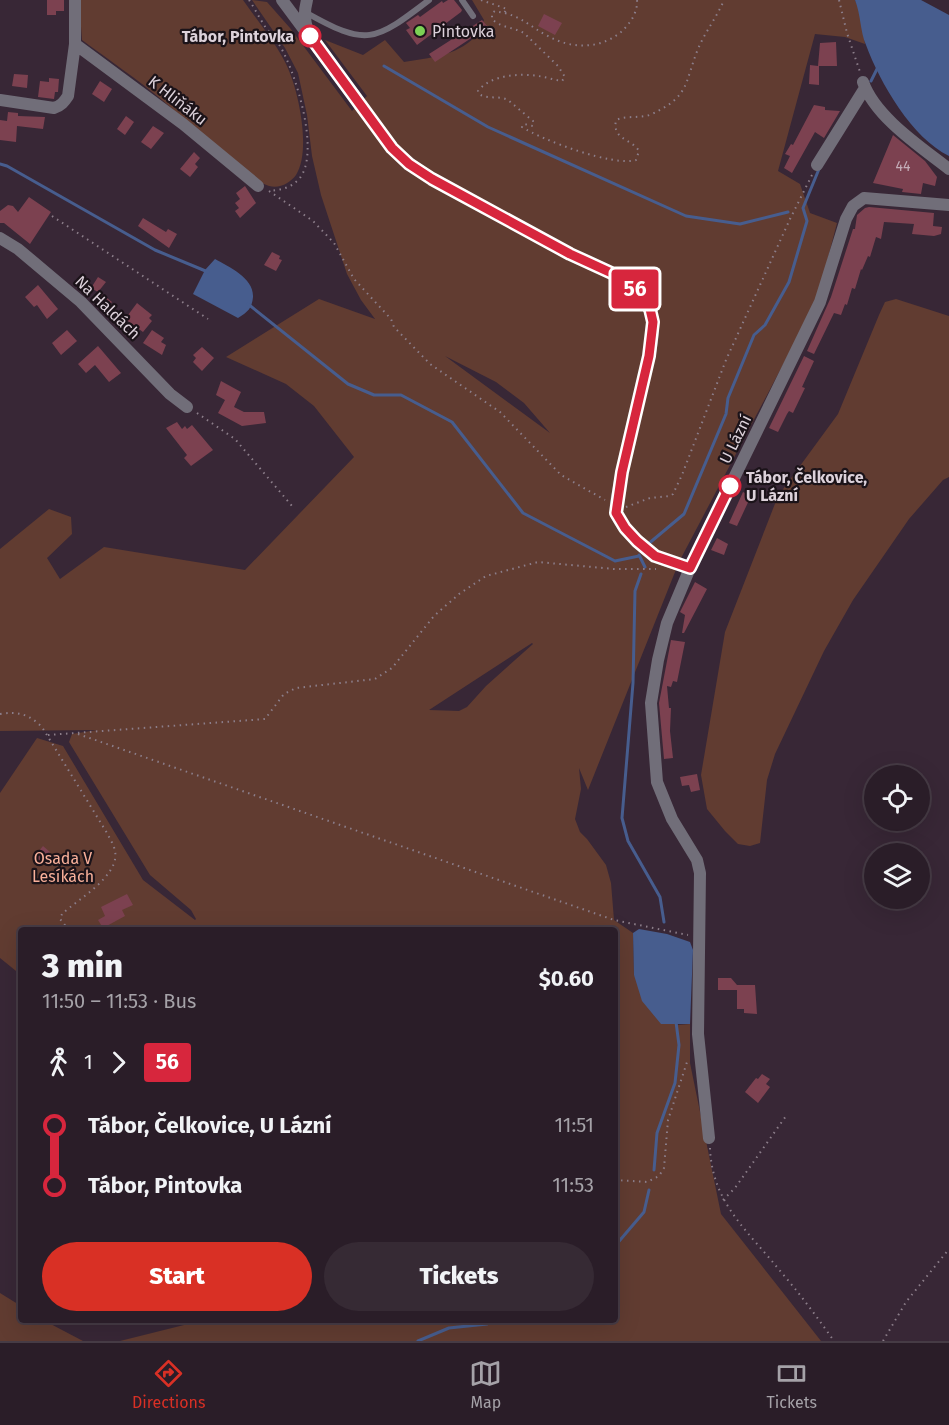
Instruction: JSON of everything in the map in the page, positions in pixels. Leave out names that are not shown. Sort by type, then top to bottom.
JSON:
[{"type":"street","points":[[0,100],[54,108],[60,106],[68,96],[75,44],[75,0]]},
{"type":"street","points":[[282,0],[392,148],[409,164],[432,179],[570,254],[618,276],[632,285],[650,309],[653,322],[649,356],[622,472],[616,510],[631,534],[655,556],[690,568]]},
{"type":"street","points":[[306,6],[305,22],[310,36]]},
{"type":"street","name":"K Hliňáku","points":[[75,44],[183,124],[258,186]]},
{"type":"street","points":[[817,165],[864,85],[886,117],[949,169]]},
{"type":"street","name":"U Lázní","points":[[709,1138],[698,1034],[700,873],[697,860],[672,819],[657,782],[651,703],[667,623],[690,568],[820,302],[846,219],[853,206],[864,198],[949,205]]},
{"type":"street","name":"Na Haldách","points":[[0,238],[18,249],[81,302],[170,394],[187,407]]},
{"type":"lane","points":[[306,6],[330,27],[352,36],[375,35],[395,26],[429,0]]},
{"type":"lane","points":[[462,0],[473,16]]},
{"type":"path","points":[[249,0],[265,27],[280,45],[292,70],[305,124],[307,164],[299,179],[282,190],[269,191],[313,221],[334,243],[354,279],[430,364],[500,412],[561,475],[616,510],[650,498],[673,494],[726,360],[817,165]]},
{"type":"path","points":[[482,0],[501,5],[507,9],[504,13]]},
{"type":"path","points":[[637,0],[637,9],[632,20],[622,31],[607,41],[585,46],[564,44],[543,34],[526,21],[495,11],[492,13],[492,19],[504,27],[518,29],[533,40],[562,71],[565,80],[538,76],[509,76],[481,87],[478,94],[503,97],[515,105],[534,123],[533,126],[524,124],[522,128],[538,136],[611,160],[636,160],[639,151],[637,147],[619,136],[616,130],[616,120],[648,116],[677,100],[685,89],[698,48],[718,15],[724,0]]},
{"type":"path","points":[[839,0],[864,85]]},
{"type":"path","points":[[52,216],[208,319]]},
{"type":"path","points":[[187,407],[235,439],[292,506]]},
{"type":"path","points":[[48,735],[265,719],[284,694],[296,688],[375,679],[392,669],[434,616],[459,594],[486,576],[538,562],[614,569],[658,568]]},
{"type":"path","points":[[0,714],[14,712],[32,717],[48,735],[107,833],[115,851],[114,864],[106,879],[62,914],[60,919],[67,927]]},
{"type":"path","points":[[76,733],[614,920],[699,938]]},
{"type":"path","points":[[618,1181],[626,1183],[647,1182],[659,1176],[664,1168],[668,1120],[690,1053]]},
{"type":"path","points":[[723,1200],[741,1180],[786,1116]]},
{"type":"path","points":[[709,1138],[710,1164],[714,1182],[723,1200],[801,1296],[834,1341]]},
{"type":"path","points":[[883,1341],[906,1302],[949,1249]]},
{"type":"green space","points":[[79,0],[243,0],[280,52],[294,85],[303,134],[301,164],[296,175],[288,183],[277,187],[257,180],[152,92],[82,40]]},
{"type":"green space","name":"Osada V Lesíkách","points":[[252,0],[267,2],[290,28],[352,111],[367,96],[325,40],[363,55],[385,40],[404,62],[442,55],[468,43],[480,31],[484,20],[472,0],[855,0],[861,14],[865,44],[845,37],[815,34],[778,171],[800,184],[810,213],[837,223],[817,300],[679,562],[588,790],[579,768],[581,789],[575,819],[580,832],[606,865],[611,883],[614,920],[633,933],[634,975],[678,1025],[690,1024],[690,1063],[721,1214],[821,1341],[120,1341],[192,1323],[618,1323],[618,927],[18,927],[18,973],[0,958],[0,793],[37,738],[63,746],[143,880],[196,919],[191,910],[150,875],[69,742],[72,734],[97,730],[0,731],[0,549],[49,509],[71,517],[72,534],[47,558],[60,579],[104,547],[245,570],[354,457],[314,406],[286,384],[226,357],[319,299],[375,319],[361,300],[347,274],[321,195],[298,73],[285,48]],"holes":[[[445,356],[496,382],[524,403],[550,433]],[[533,644],[486,686],[467,707],[459,711],[429,710]]]},
{"type":"green space","points":[[896,299],[949,316],[949,477],[943,480],[909,519],[853,600],[824,651],[775,754],[767,780],[760,843],[750,846],[738,844],[707,809],[701,775],[725,632],[778,496],[838,414],[885,302]]},
{"type":"green space","points":[[0,1293],[18,1304],[18,1323],[49,1323],[83,1341],[0,1341]]},
{"type":"water","points":[[855,0],[921,0],[949,15],[949,156],[935,148],[922,136],[910,123],[889,92],[866,45]]},
{"type":"water","points":[[215,259],[240,274],[252,290],[253,297],[250,307],[238,318],[193,294],[205,270]]},
{"type":"water","points":[[639,929],[667,934],[690,942],[693,950],[690,1024],[661,1024],[642,1001],[634,975],[633,933]]},
{"type":"building","points":[[47,0],[64,0],[64,11],[56,11],[56,15],[47,15]]},
{"type":"building","points":[[454,0],[462,10],[461,12],[417,45],[406,30],[410,28],[406,23],[418,15],[420,17],[442,1],[443,3]]},
{"type":"building","points":[[544,14],[562,23],[555,35],[538,26]]},
{"type":"building","points":[[482,20],[488,27],[435,62],[429,54]]},
{"type":"building","points":[[836,42],[837,66],[819,66],[819,85],[809,84],[810,65],[818,66],[820,43]]},
{"type":"building","points":[[14,74],[28,75],[27,88],[12,86]]},
{"type":"building","points":[[49,78],[59,79],[58,92],[55,92],[54,99],[38,97],[40,81],[49,82]]},
{"type":"building","points":[[100,81],[112,89],[104,102],[92,94]]},
{"type":"building","points":[[814,105],[825,107],[825,110],[840,111],[824,138],[815,132],[792,173],[784,168],[790,156],[785,154],[791,144],[793,145]]},
{"type":"building","points":[[8,112],[18,113],[18,116],[45,117],[43,129],[17,126],[16,142],[0,140],[0,120],[7,121]]},
{"type":"building","points":[[126,116],[134,122],[125,135],[117,129]]},
{"type":"building","points":[[153,126],[164,133],[151,149],[141,142]]},
{"type":"building","points":[[893,135],[925,161],[937,177],[935,186],[923,183],[921,194],[902,192],[903,189],[873,183]]},
{"type":"building","points":[[194,152],[200,158],[195,164],[198,167],[190,177],[180,169]]},
{"type":"building","points":[[245,186],[256,203],[240,218],[235,211],[239,208],[235,203],[240,199],[236,193]]},
{"type":"building","points":[[29,197],[51,212],[30,244],[4,223],[0,223],[0,211],[8,205],[13,206],[18,212]]},
{"type":"building","points":[[869,207],[934,213],[933,226],[942,227],[941,234],[934,236],[912,234],[914,224],[884,222],[881,239],[876,237],[870,257],[868,256],[861,269],[847,305],[845,304],[841,315],[834,313],[814,354],[807,351],[831,297],[853,229],[855,229],[857,215]]},
{"type":"building","points":[[143,218],[166,232],[168,229],[177,234],[169,248],[138,226]]},
{"type":"building","points":[[272,252],[280,256],[279,259],[282,260],[276,271],[264,265]]},
{"type":"building","points":[[98,277],[106,282],[98,292],[91,288]]},
{"type":"building","points":[[38,285],[58,309],[47,319],[37,305],[34,307],[25,297]]},
{"type":"building","points":[[102,294],[112,302],[106,309],[96,301]]},
{"type":"building","points":[[137,303],[152,315],[149,318],[152,321],[143,332],[125,319]]},
{"type":"building","points":[[67,330],[77,341],[61,355],[52,343]]},
{"type":"building","points":[[152,330],[164,338],[161,342],[166,345],[162,355],[143,343]]},
{"type":"building","points":[[98,346],[121,373],[109,382],[95,365],[86,373],[78,364]]},
{"type":"building","points":[[202,347],[214,358],[202,371],[193,362],[196,358],[193,355]]},
{"type":"building","points":[[804,356],[814,361],[802,387],[805,388],[793,413],[789,411],[778,432],[769,428]]},
{"type":"building","points":[[221,381],[241,392],[234,407],[244,412],[264,412],[266,423],[242,426],[218,413],[225,400],[216,395]]},
{"type":"building","points":[[177,422],[182,429],[185,426],[187,429],[192,425],[213,450],[191,466],[184,458],[187,455],[166,428]]},
{"type":"building","points":[[743,492],[751,496],[737,526],[729,523]]},
{"type":"building","points":[[717,538],[728,544],[724,555],[711,550]]},
{"type":"building","points":[[695,582],[707,589],[682,633],[685,615],[680,612]]},
{"type":"building","points":[[671,640],[685,642],[677,682],[673,681],[671,687],[667,686],[669,708],[671,708],[670,731],[673,758],[664,759],[659,703]]},
{"type":"building","points":[[697,774],[700,790],[691,792],[689,785],[682,786],[680,777]]},
{"type":"building","points":[[43,846],[50,852],[41,863],[34,857]]},
{"type":"building","points":[[127,894],[133,905],[122,910],[125,916],[105,927],[98,920],[105,916],[101,907]]},
{"type":"building","points":[[718,978],[731,978],[737,985],[755,985],[757,1014],[744,1013],[744,1009],[737,1009],[737,990],[718,990]]},
{"type":"building","points":[[762,1074],[770,1079],[766,1084],[770,1087],[758,1103],[745,1092]]},
{"type":"waterway","points":[[384,66],[488,127],[686,216],[740,224],[788,212]]},
{"type":"waterway","points":[[871,81],[878,67]]},
{"type":"waterway","points":[[0,164],[155,250],[208,272]]},
{"type":"waterway","points":[[647,545],[684,514],[726,414],[728,398],[754,335],[765,325],[789,282],[807,221],[803,208],[819,169]]},
{"type":"waterway","points":[[248,304],[348,384],[374,395],[401,395],[452,422],[523,513],[615,561],[639,556]]},
{"type":"waterway","points":[[639,555],[645,567]]},
{"type":"waterway","points":[[641,574],[635,591],[633,683],[622,818],[628,841],[660,897],[664,922]]},
{"type":"waterway","points":[[654,1170],[657,1133],[675,1083],[679,1045],[676,1022]]},
{"type":"waterway","points":[[618,1242],[644,1212],[649,1190]]},
{"type":"waterway","points":[[418,1341],[449,1328],[488,1323]]},
{"type":"bus line","name":"56","points":[[310,36],[392,148],[409,164],[432,179],[570,254],[618,276],[632,285],[650,309],[653,322],[649,356],[616,506],[616,513],[625,528],[637,541],[655,556],[690,568],[730,486]]},
{"type":"place","name":"Pintovka","points":[[420,31]]},
{"type":"place","name":"Tábor, Pintovka","points":[[310,36]]},
{"type":"place","name":"Tábor, Čelkovice, U Lázní","points":[[730,486]]}]
